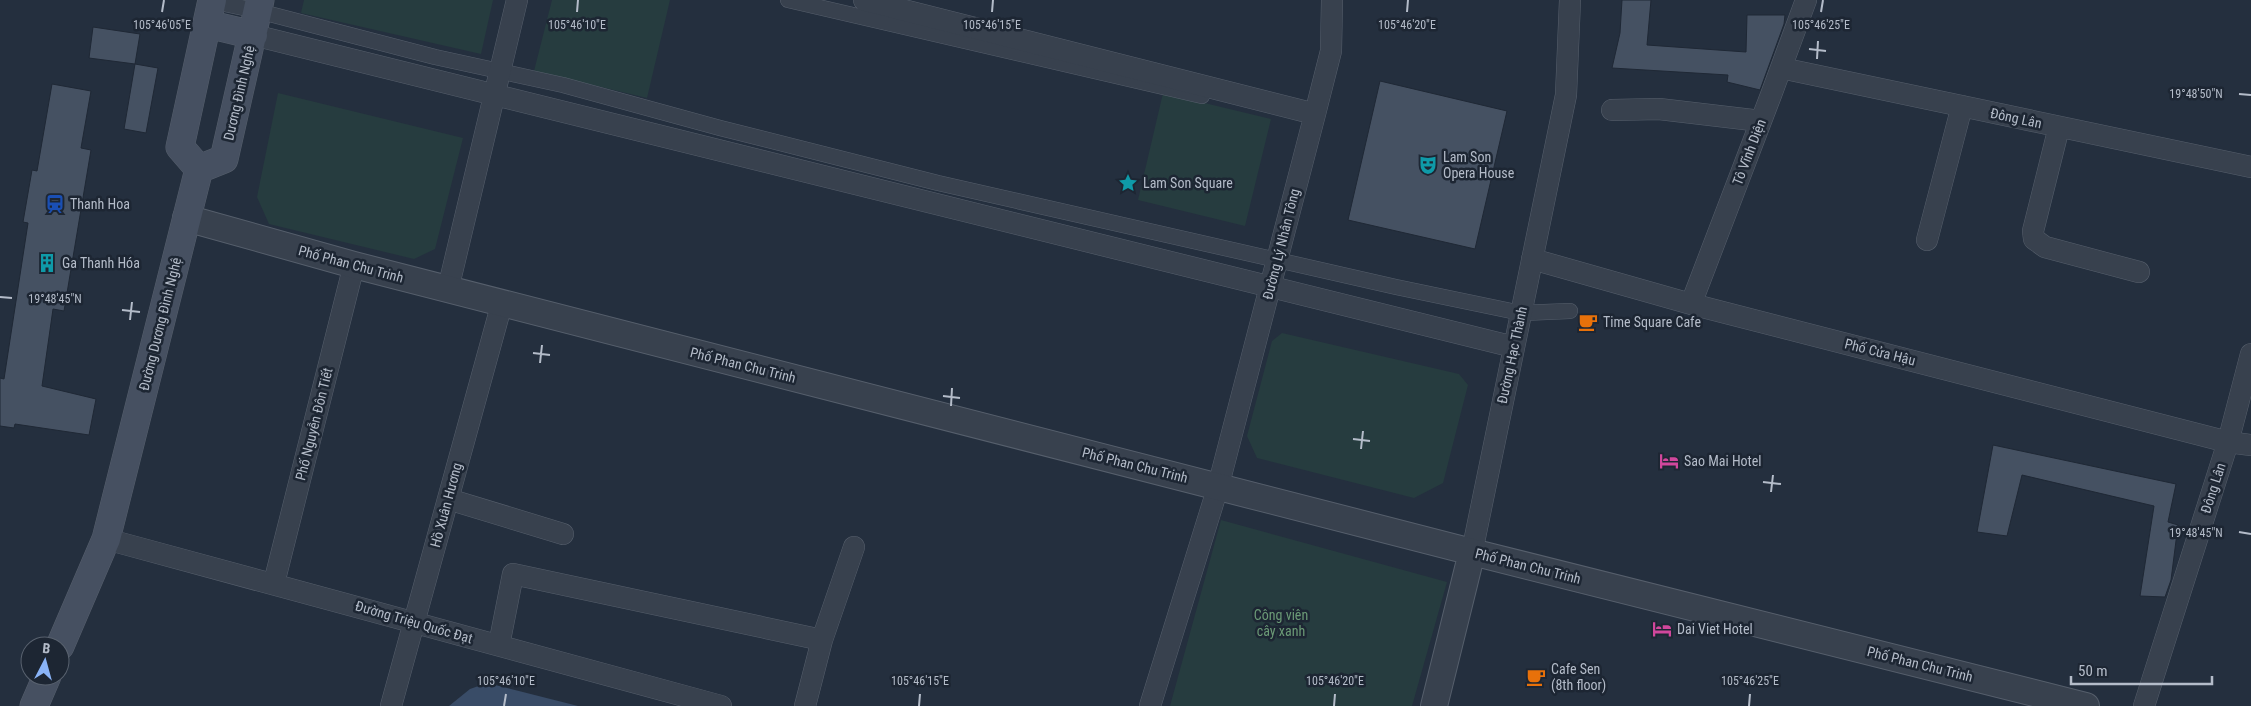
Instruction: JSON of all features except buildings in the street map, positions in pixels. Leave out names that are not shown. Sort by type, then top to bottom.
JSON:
[{"type":"main road","points":[[199,169],[180,148],[209,6],[257,15]]},
{"type":"main road","name":"Dương Đình Nghệ","points":[[199,169],[224,159],[257,15]]},
{"type":"main road","name":"Đường Dương Đình Nghệ","points":[[64,636],[106,539],[199,169]]},
{"type":"main road","points":[[34,706],[43,686]]},
{"type":"street","points":[[448,290],[518,0]]},
{"type":"street","points":[[788,0],[1316,120]]},
{"type":"street","points":[[864,0],[917,6],[1316,120]]},
{"type":"street","name":"Đường Lý Nhân Tông","points":[[1150,706],[1218,487],[1276,258],[1316,120],[1331,51],[1332,0]]},
{"type":"street","name":"Đường Hạc Thành","points":[[1434,706],[1472,552],[1566,95],[1570,0]]},
{"type":"street","name":"Tô Vĩnh Diện","points":[[1691,304],[1806,0]]},
{"type":"street","points":[[257,15],[435,58],[500,71],[938,183],[1276,258],[1396,287],[1521,313],[1570,311]]},
{"type":"street","points":[[257,15],[495,95],[1514,347]]},
{"type":"street","name":"Đông Lân","points":[[1781,68],[2251,167]]},
{"type":"street","points":[[1927,240],[1962,106]]},
{"type":"street","points":[[1612,110],[1659,109],[1761,122]]},
{"type":"street","points":[[2059,127],[2033,231],[2034,239],[2037,244],[2045,247],[2139,272]]},
{"type":"street","name":"Phố Phan Chu Trinh","points":[[186,218],[354,266],[1472,552],[2086,706]]},
{"type":"street","name":"Phố Cửa Hậu","points":[[1532,259],[1691,304],[2228,442],[2251,445]]},
{"type":"street","name":"Phố Nguyễn Đôn Tiết","points":[[274,583],[354,266]]},
{"type":"street","name":"Hồ Xuân Hương","points":[[390,706],[502,303]]},
{"type":"street","name":"Đông Lân","points":[[2144,706],[2228,442],[2251,354]]},
{"type":"street","points":[[448,499],[563,534]]},
{"type":"street","name":"Đường Triệu Quốc Đạt","points":[[106,539],[274,583],[721,706]]},
{"type":"street","points":[[805,706],[822,640],[854,547]]},
{"type":"street","points":[[499,645],[513,574],[822,640]]},
{"type":"green space","points":[[304,0],[493,0],[481,54],[301,13]]},
{"type":"green space","points":[[552,0],[670,0],[647,98],[534,71]]},
{"type":"green space","points":[[278,93],[463,138],[435,249],[414,259],[269,224],[257,197]]},
{"type":"green space","points":[[1163,93],[1271,119],[1245,226],[1138,200]]},
{"type":"green space","points":[[1282,333],[1459,374],[1468,385],[1443,483],[1414,498],[1257,458],[1247,436],[1272,341]]},
{"type":"green space","name":"Công viên cây xanh","points":[[1221,520],[1447,582],[1412,706],[1170,706]]},
{"type":"water","points":[[487,683],[578,706],[449,706],[470,689]]},
{"type":"place","name":"Lam Son Opera House","points":[[1428,165]]},
{"type":"place","name":"Lam Son Square","points":[[1128,183]]},
{"type":"place","name":"Thanh Hoa","points":[[55,204]]},
{"type":"place","name":"Ga Thanh Hóa","points":[[47,263]]},
{"type":"place","name":"Time Square Cafe","points":[[1588,322]]},
{"type":"place","name":"Sao Mai Hotel","points":[[1669,461]]},
{"type":"place","name":"Dai Viet Hotel","points":[[1662,629]]},
{"type":"place","name":"Cafe Sen (8th floor)","points":[[1536,677]]}]
